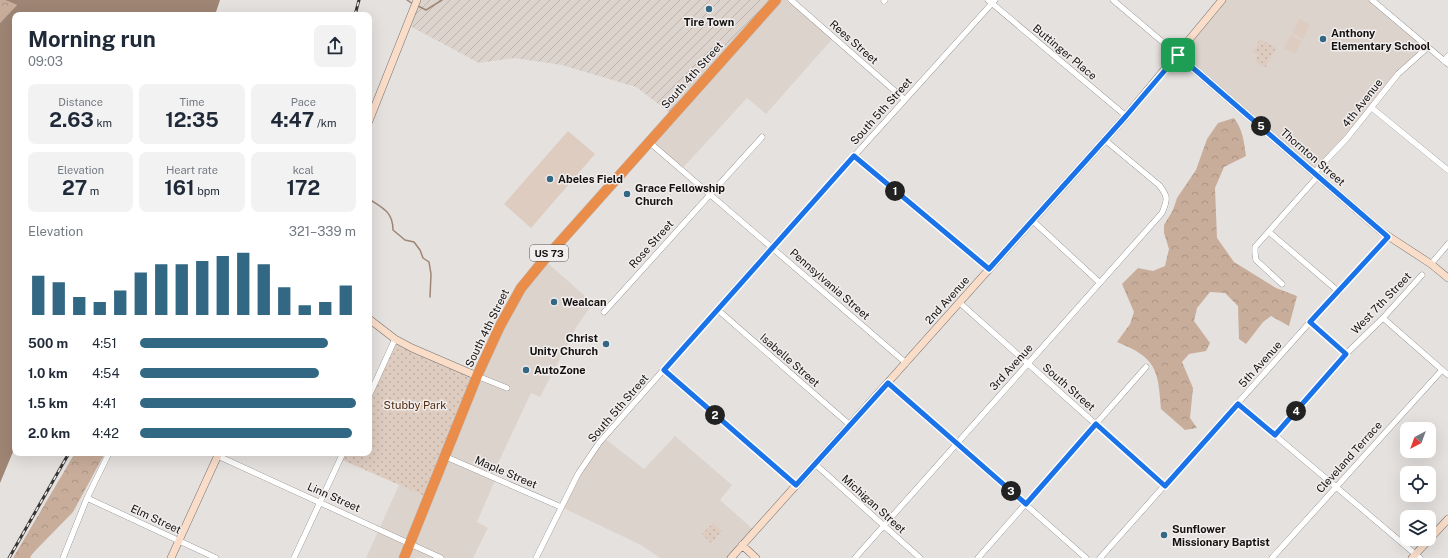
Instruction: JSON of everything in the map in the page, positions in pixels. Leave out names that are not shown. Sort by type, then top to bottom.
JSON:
[{"type":"highway","name":"South 4th Street","points":[[404,558],[409,542],[477,376],[500,326],[521,288],[544,260],[776,0]]},
{"type":"street","points":[[372,114],[417,0]]},
{"type":"street","name":"Rees Street","points":[[791,0],[904,99]]},
{"type":"street","name":"Thornton Street","points":[[1113,0],[1388,237],[1431,264],[1448,278]]},
{"type":"street","name":"2nd Avenue","points":[[731,558],[1105,140],[1178,55],[1222,0]]},
{"type":"street","points":[[1372,0],[1428,47],[1447,60]]},
{"type":"street","name":"South 5th Street","points":[[536,558],[578,474],[599,443],[991,1]]},
{"type":"street","name":"Buttinger Place","points":[[991,1],[1126,116]]},
{"type":"street","name":"4th Avenue","points":[[1282,284],[1256,260],[1255,247],[1372,108],[1398,74],[1428,47]]},
{"type":"street","points":[[1372,108],[1448,170]]},
{"type":"street","name":"Rose Street","points":[[604,312],[762,138]]},
{"type":"street","name":"3rd Avenue","points":[[855,558],[1162,213],[1167,202],[1166,194],[1159,185],[1105,140]]},
{"type":"street","name":"Pennsylvania Street","points":[[649,142],[906,363]]},
{"type":"street","points":[[854,156],[989,269]]},
{"type":"street","points":[[1033,221],[1100,283]]},
{"type":"street","points":[[1269,232],[1339,292]]},
{"type":"street","name":"5th Avenue","points":[[1100,558],[1310,322],[1388,237]]},
{"type":"street","points":[[1431,264],[1448,244]]},
{"type":"street","name":"West 7th Street","points":[[1275,435],[1346,354],[1383,318],[1422,275]]},
{"type":"street","name":"South Street","points":[[960,303],[1165,486]]},
{"type":"street","name":"Isabelle Street","points":[[718,310],[850,425]]},
{"type":"street","points":[[1383,318],[1448,375]]},
{"type":"street","points":[[372,321],[396,339],[412,348],[507,388]]},
{"type":"street","points":[[1310,322],[1346,354]]},
{"type":"street","points":[[372,390],[396,339]]},
{"type":"street","points":[[978,558],[1146,367]]},
{"type":"street","points":[[664,370],[796,485]]},
{"type":"street","name":"Cleveland Terrace","points":[[1272,558],[1442,370]]},
{"type":"street","points":[[888,383],[1086,558]]},
{"type":"street","points":[[1238,404],[1416,557],[1448,519]]},
{"type":"street","points":[[63,558],[87,498],[108,456]]},
{"type":"street","points":[[171,558],[217,456]]},
{"type":"street","name":"Linn Street","points":[[222,456],[441,558]]},
{"type":"street","points":[[294,558],[342,456]]},
{"type":"street","name":"Maple Street","points":[[444,456],[561,507]]},
{"type":"street","name":"Michigan Street","points":[[815,464],[920,558]]},
{"type":"street","name":"Elm Street","points":[[87,498],[216,558]]},
{"type":"street","points":[[742,546],[756,558]]},
{"type":"shaded area","points":[[5,0],[220,0],[216,12],[12,12],[12,454],[0,483],[0,23],[17,5]]},
{"type":"shaded area","points":[[417,0],[776,0],[673,115],[636,87],[562,65],[514,58],[479,63],[408,25]]},
{"type":"shaded area","points":[[776,0],[791,0],[834,37],[766,114],[747,98],[681,170],[649,142]]},
{"type":"shaded area","points":[[1222,0],[1372,0],[1428,47],[1398,74],[1372,108],[1314,173],[1178,55]]},
{"type":"shaded area","points":[[544,260],[593,303],[577,326],[540,397],[531,393],[492,476],[496,478],[477,522],[488,528],[473,558],[366,558],[399,485],[427,497],[500,326]]},
{"type":"shaded area","points":[[675,436],[732,485],[720,500],[755,531],[731,558],[660,558],[641,545],[561,507],[578,474],[604,438],[644,469]]},
{"type":"green space","points":[[0,0],[5,0],[17,5],[0,23]]},
{"type":"green space","points":[[1299,19],[1310,25],[1303,39],[1292,33]]},
{"type":"green space","points":[[1291,35],[1302,41],[1295,54],[1284,48]]},
{"type":"green space","points":[[1260,39],[1276,48],[1265,68],[1255,62],[1258,55],[1253,52]]},
{"type":"green space","points":[[1234,118],[1244,141],[1246,156],[1224,167],[1215,188],[1217,238],[1234,262],[1276,288],[1297,296],[1289,326],[1271,316],[1263,322],[1246,344],[1239,339],[1238,306],[1225,293],[1210,292],[1197,308],[1194,321],[1210,343],[1206,351],[1189,354],[1182,362],[1193,388],[1190,418],[1197,428],[1185,430],[1161,409],[1156,374],[1147,359],[1140,353],[1117,342],[1130,324],[1134,312],[1122,284],[1138,268],[1153,271],[1165,266],[1169,249],[1164,233],[1164,225],[1173,210],[1177,198],[1196,170],[1207,139],[1218,123]]},
{"type":"green space","name":"Abeles Field","points":[[568,131],[595,154],[531,228],[504,204]]},
{"type":"green space","name":"Stubby Park","points":[[395,339],[477,376],[427,497],[340,459],[342,456],[372,456],[372,389]]},
{"type":"green space","points":[[73,456],[103,456],[73,512],[32,554],[30,558],[13,558]]},
{"type":"green space","points":[[713,523],[722,531],[711,543],[702,534]]},
{"type":"waterway","points":[[407,0],[413,4]]},
{"type":"waterway","points":[[418,6],[426,10],[442,0]]},
{"type":"waterway","points":[[372,201],[379,205],[389,215],[393,224],[393,230],[405,240],[414,242],[420,250],[423,258],[429,262],[431,274],[430,297]]},
{"type":"railway","points":[[356,12],[359,0]]},
{"type":"railway","points":[[9,558],[67,456]]},
{"type":"place","name":"Tire Town","points":[[709,9]]},
{"type":"place","name":"Anthony Elementary School","points":[[1323,39]]},
{"type":"place","name":"Abeles Field","points":[[550,179]]},
{"type":"place","name":"Grace Fellowship Church","points":[[627,194]]},
{"type":"place","name":"Wealcan","points":[[554,302]]},
{"type":"place","name":"Christ Unity Church","points":[[606,344]]},
{"type":"place","name":"AutoZone","points":[[526,370]]},
{"type":"place","name":"Sunflower Missionary Baptist","points":[[1164,535]]},
{"type":"route","points":[[1178,55],[1388,237],[1310,322],[1346,354],[1275,435],[1238,404],[1165,486],[1096,424],[1026,504],[888,383],[796,485],[664,370],[854,156],[989,269],[1126,116],[1178,55]]}]
